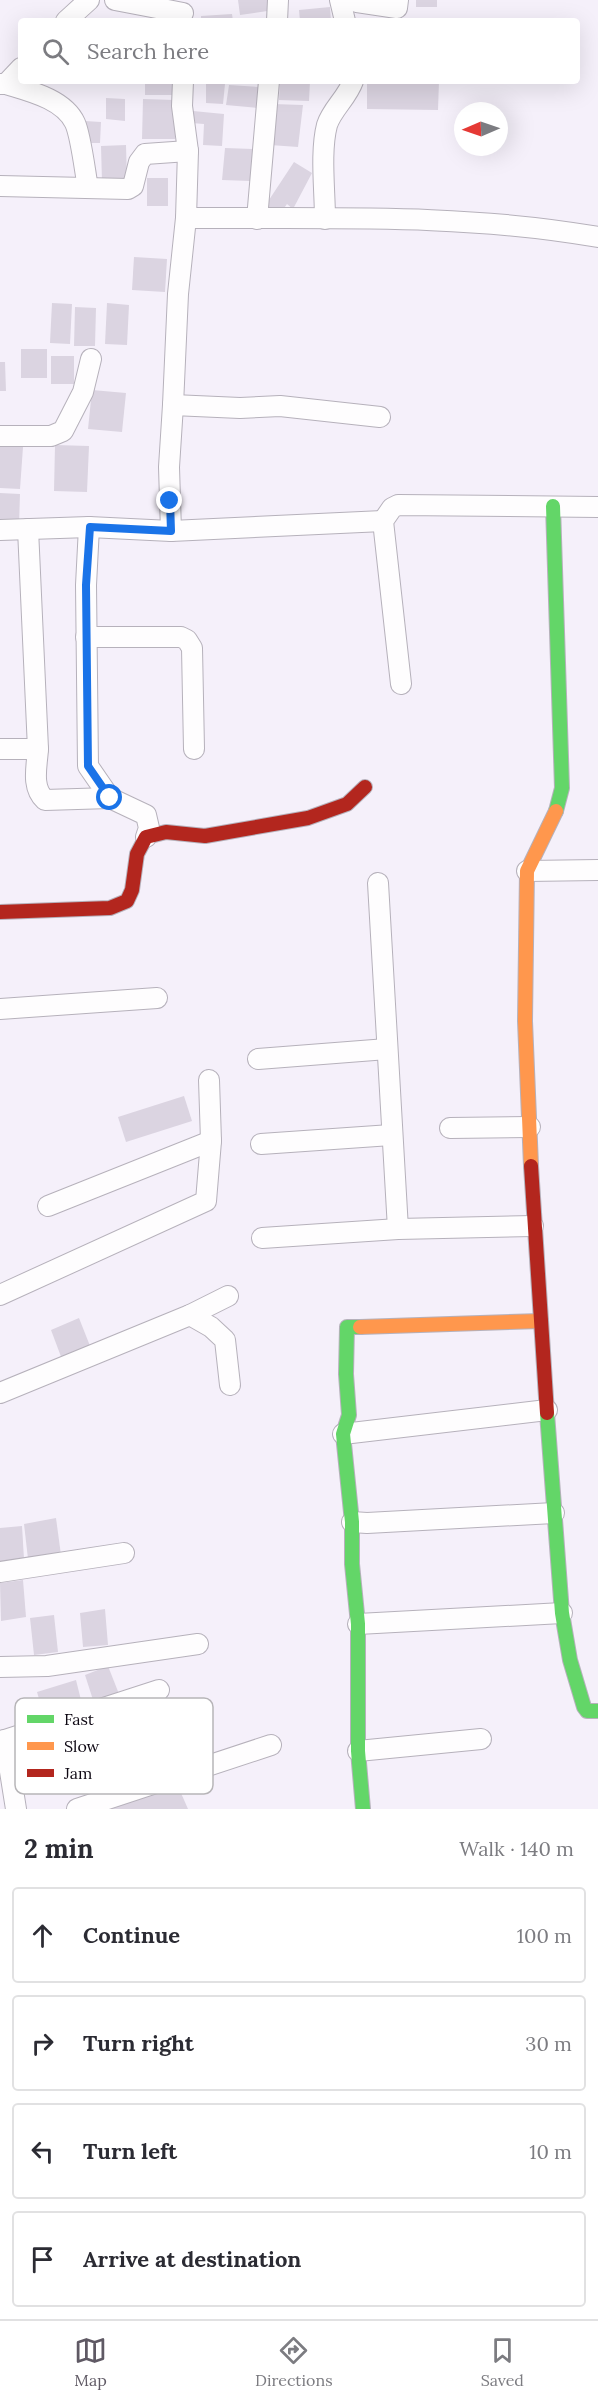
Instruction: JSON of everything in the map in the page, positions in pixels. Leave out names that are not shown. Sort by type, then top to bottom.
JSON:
[{"type":"street","points":[[69,18],[89,0]]},
{"type":"street","points":[[115,0],[184,11]]},
{"type":"street","points":[[277,18],[278,0]]},
{"type":"street","points":[[346,18],[349,1],[397,8],[398,0]]},
{"type":"street","points":[[3,84],[18,71]]},
{"type":"street","points":[[3,84],[32,92],[62,106],[75,122],[88,188]]},
{"type":"street","points":[[171,531],[169,467],[178,294],[186,218],[188,151],[182,106],[183,84]]},
{"type":"street","points":[[257,219],[269,84]]},
{"type":"street","points":[[325,219],[324,140],[327,123],[347,95],[352,84]]},
{"type":"street","points":[[0,186],[128,189],[133,186],[139,162],[145,154],[188,151]]},
{"type":"street","points":[[186,218],[448,220],[544,228],[598,237]]},
{"type":"street","points":[[0,436],[51,436],[63,431],[83,392],[91,359]]},
{"type":"street","points":[[173,405],[240,408],[280,406],[380,417]]},
{"type":"street","points":[[401,684],[384,521],[392,508],[398,505],[598,507]]},
{"type":"street","points":[[553,506],[562,788],[555,814],[527,871],[525,1010],[534,1227],[562,1612],[570,1660],[584,1707],[587,1711],[598,1711]]},
{"type":"street","points":[[0,530],[90,527],[171,531],[384,521]]},
{"type":"street","points":[[90,527],[86,585],[88,766],[110,798]]},
{"type":"street","points":[[0,912],[110,908],[128,901],[132,890],[134,862],[150,828],[146,815],[110,798],[53,801],[45,800],[39,795],[35,783],[38,749],[27,529]]},
{"type":"street","points":[[86,637],[181,638],[187,640],[192,648],[194,748]]},
{"type":"street","points":[[0,749],[38,749]]},
{"type":"street","points":[[146,837],[165,832],[205,836],[308,818],[347,804],[365,787]]},
{"type":"street","points":[[527,871],[598,870]]},
{"type":"street","points":[[378,883],[398,1229]]},
{"type":"street","points":[[0,1010],[157,998]]},
{"type":"street","points":[[258,1059],[387,1049]]},
{"type":"street","points":[[0,1295],[206,1201],[211,1141],[209,1080]]},
{"type":"street","points":[[450,1128],[530,1127]]},
{"type":"street","points":[[261,1144],[392,1135]]},
{"type":"street","points":[[48,1206],[211,1141]]},
{"type":"street","points":[[262,1238],[398,1229],[534,1227]]},
{"type":"street","points":[[0,1394],[190,1315],[228,1296]]},
{"type":"street","points":[[190,1315],[211,1327],[225,1340],[230,1385]]},
{"type":"street","points":[[363,1809],[358,1750],[358,1624],[352,1564],[352,1522],[343,1434],[349,1415],[345,1374],[347,1327],[541,1321]]},
{"type":"street","points":[[343,1434],[547,1410]]},
{"type":"street","points":[[352,1522],[554,1513]]},
{"type":"street","points":[[0,1572],[124,1553]]},
{"type":"street","points":[[358,1624],[562,1612]]},
{"type":"street","points":[[0,1667],[47,1666],[198,1644]]},
{"type":"street","points":[[134,1698],[159,1690]]},
{"type":"street","points":[[358,1750],[481,1739]]},
{"type":"street","points":[[2,1741],[16,1809]]},
{"type":"street","points":[[213,1764],[271,1745]]},
{"type":"street","points":[[77,1809],[122,1794]]},
{"type":"building","points":[[238,0],[273,0],[274,10],[240,15]]},
{"type":"building","points":[[416,0],[437,0],[437,7],[416,7]]},
{"type":"building","points":[[330,7],[331,18],[300,18],[299,10]]},
{"type":"building","points":[[232,14],[233,18],[201,18],[201,16]]},
{"type":"building","points":[[145,84],[172,84],[172,95],[145,95]]},
{"type":"building","points":[[206,84],[225,84],[223,104],[206,103]]},
{"type":"building","points":[[280,84],[310,84],[309,101],[279,100]]},
{"type":"building","points":[[367,84],[439,84],[438,110],[367,109]]},
{"type":"building","points":[[229,85],[259,87],[258,108],[226,105]]},
{"type":"building","points":[[106,98],[125,99],[125,121],[106,119]]},
{"type":"building","points":[[143,99],[175,100],[175,139],[142,139]]},
{"type":"building","points":[[273,104],[303,105],[298,147],[270,145]]},
{"type":"building","points":[[193,111],[224,114],[222,146],[203,145],[204,124],[191,123]]},
{"type":"building","points":[[85,121],[101,122],[100,143],[84,143]]},
{"type":"building","points":[[126,145],[127,181],[102,182],[101,146]]},
{"type":"building","points":[[225,148],[253,149],[250,181],[222,180]]},
{"type":"building","points":[[294,162],[312,173],[293,209],[287,204],[282,211],[277,207],[272,211],[265,206]]},
{"type":"building","points":[[147,178],[168,178],[168,206],[147,206]]},
{"type":"building","points":[[134,257],[167,259],[165,292],[132,290]]},
{"type":"building","points":[[52,303],[72,304],[70,344],[50,343]]},
{"type":"building","points":[[107,303],[129,305],[127,345],[105,344]]},
{"type":"building","points":[[75,307],[96,308],[95,346],[74,346]]},
{"type":"building","points":[[21,349],[47,349],[47,378],[21,378]]},
{"type":"building","points":[[51,356],[74,356],[74,384],[51,384]]},
{"type":"building","points":[[0,362],[5,362],[6,391],[0,391]]},
{"type":"building","points":[[92,390],[126,393],[122,432],[88,429]]},
{"type":"building","points":[[0,445],[23,447],[20,489],[0,488]]},
{"type":"building","points":[[55,445],[89,446],[87,492],[54,491]]},
{"type":"building","points":[[0,493],[20,494],[19,525],[0,524]]},
{"type":"building","points":[[184,1096],[192,1121],[126,1142],[118,1117]]},
{"type":"building","points":[[79,1318],[92,1351],[63,1362],[51,1330]]},
{"type":"building","points":[[56,1518],[61,1555],[28,1559],[24,1524]]},
{"type":"building","points":[[22,1526],[24,1559],[0,1563],[0,1528]]},
{"type":"building","points":[[23,1580],[26,1617],[1,1621],[0,1583]]},
{"type":"building","points":[[105,1609],[108,1645],[83,1647],[80,1613]]},
{"type":"building","points":[[54,1615],[58,1652],[34,1655],[30,1618]]},
{"type":"building","points":[[108,1666],[119,1694],[108,1698],[92,1698],[85,1675]]},
{"type":"building","points":[[76,1680],[80,1698],[39,1698],[37,1692]]},
{"type":"building","points":[[90,1794],[111,1794],[92,1801]]},
{"type":"building","points":[[151,1794],[181,1794],[188,1809],[111,1809]]},
{"type":"traffic: fast","points":[[553,506],[562,788],[556,811]]},
{"type":"traffic: fast","points":[[360,1327],[347,1327],[346,1374],[349,1415],[343,1434],[352,1522],[352,1564],[358,1624],[358,1751],[363,1809]]},
{"type":"traffic: fast","points":[[547,1413],[562,1613],[570,1660],[584,1707],[587,1711],[598,1711]]},
{"type":"traffic: slow","points":[[531,1166],[525,1021],[527,871],[556,811]]},
{"type":"traffic: slow","points":[[360,1327],[541,1321]]},
{"type":"traffic: jam","points":[[0,912],[110,908],[127,901],[132,890],[137,854],[146,837],[166,832],[205,836],[308,818],[347,804],[365,787]]},
{"type":"traffic: jam","points":[[531,1166],[547,1413]]},
{"type":"route","points":[[110,798],[88,766],[86,585],[90,527],[171,531],[170,501]]}]
